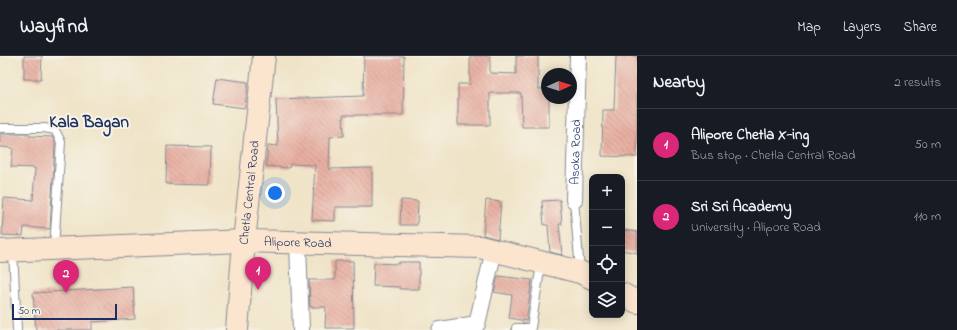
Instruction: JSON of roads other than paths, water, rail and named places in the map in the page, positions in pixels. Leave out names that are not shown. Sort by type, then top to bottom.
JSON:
[{"type":"main road","name":"Chetla Central Road","points":[[237,330],[244,240],[264,56]]},
{"type":"main road","name":"Alipore Road","points":[[7,250],[244,240],[298,243],[480,247],[586,275]]},
{"type":"main road","points":[[625,296],[637,302]]},
{"type":"street","name":"Asoka Road","points":[[574,200],[578,56]]},
{"type":"street","points":[[298,243],[301,330]]},
{"type":"street","points":[[440,330],[477,324],[494,250]]},
{"type":"lane","points":[[0,128],[44,128],[55,130],[61,142],[54,249]]},
{"type":"lane","points":[[574,200],[586,275]]},
{"type":"lane","points":[[7,250],[17,330]]},
{"type":"lane","points":[[516,330],[516,328],[531,328],[541,262]]},
{"type":"place","name":"Alipore Chetla X-ing","points":[[258,290]]},
{"type":"place","name":"Sri Sri Academy","points":[[66,293]]},
{"type":"district","name":"Kala Bagan","points":[[89,122]]}]
